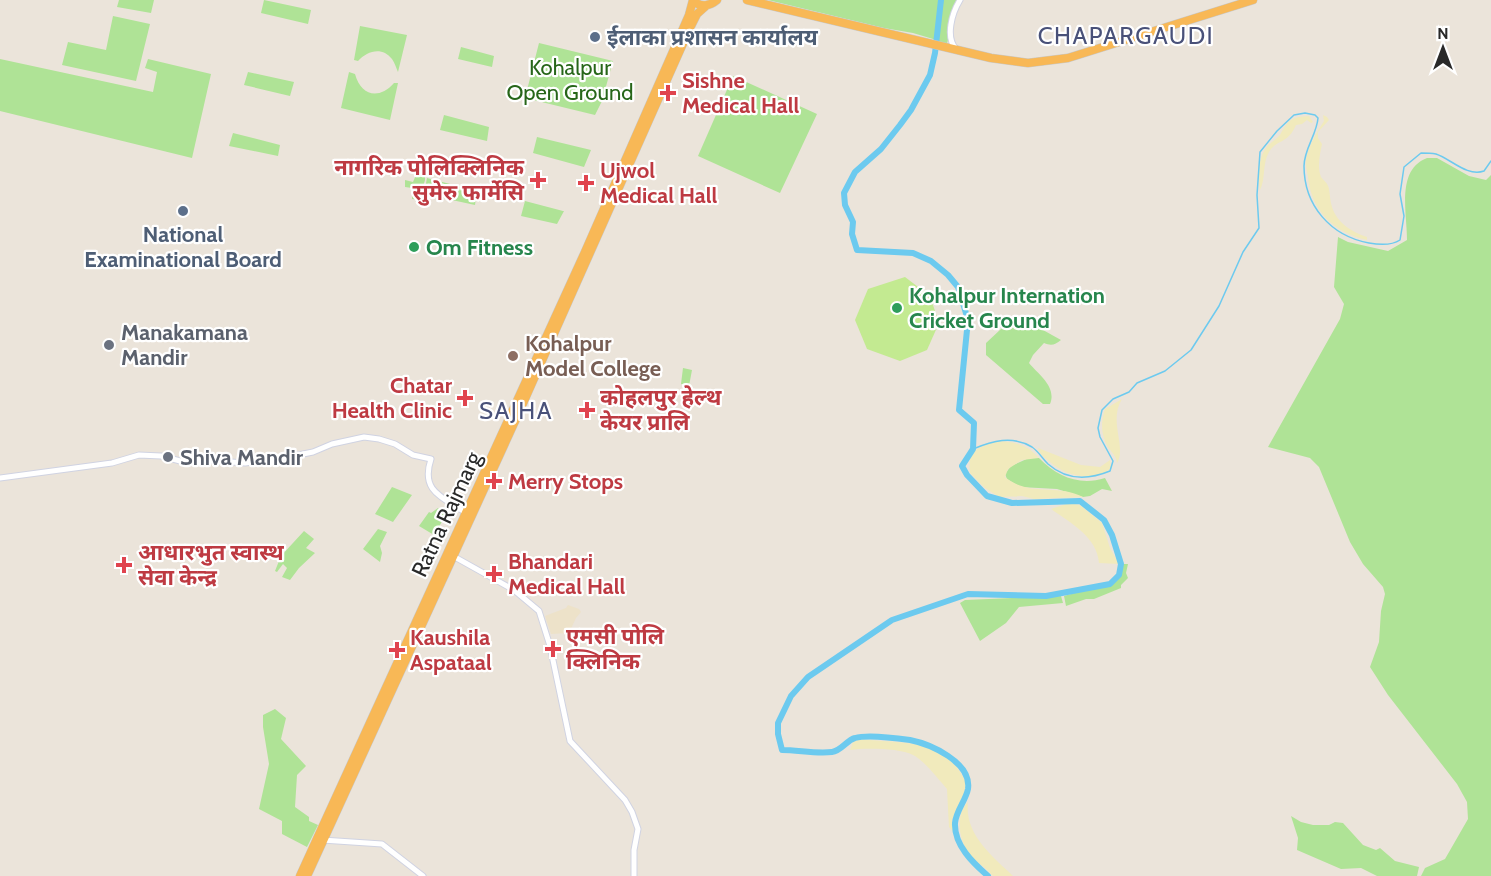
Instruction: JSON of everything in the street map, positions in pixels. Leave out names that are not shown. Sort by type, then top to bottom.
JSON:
[{"type":"highway","points":[[693,0],[707,5],[718,1]]},
{"type":"highway","name":"Ratna Rajmarg","points":[[300,876],[334,797],[585,252],[689,15],[693,0]]},
{"type":"highway","points":[[747,0],[991,58],[1018,62],[1054,61],[1253,0]]},
{"type":"highway","name":"Ratna Rajmarg","points":[[307,876],[591,253],[689,30],[697,14],[707,5]]},
{"type":"street","points":[[957,50],[951,43],[950,33],[955,8],[960,0]]},
{"type":"street","points":[[0,478],[112,463],[139,455],[161,456],[188,463],[204,460],[245,463],[313,452],[332,444],[364,437],[395,444],[413,455],[431,459],[427,473],[428,484],[466,513]]},
{"type":"street","points":[[453,556],[514,590],[539,611],[550,646],[570,741],[625,800],[638,829],[634,850],[634,876]]},
{"type":"street","points":[[322,840],[382,844],[423,876]]},
{"type":"shaded area","points":[[568,605],[581,612],[569,633],[551,634],[545,616],[566,608]]},
{"type":"green space","points":[[119,0],[154,0],[151,13],[117,7]]},
{"type":"green space","points":[[264,0],[311,10],[308,24],[261,13]]},
{"type":"green space","points":[[768,0],[959,0],[946,47],[933,39],[913,33]]},
{"type":"green space","points":[[113,16],[150,24],[136,81],[62,65],[68,42],[106,50]]},
{"type":"green space","points":[[360,26],[407,35],[398,72],[392,59],[384,52],[375,51],[358,61],[354,60]]},
{"type":"green space","name":"Kohalpur Open Ground","points":[[539,43],[613,61],[602,101],[595,115],[525,98]]},
{"type":"green space","points":[[461,47],[494,56],[492,67],[458,59]]},
{"type":"green space","points":[[0,59],[153,92],[157,72],[145,68],[148,59],[211,74],[192,158],[0,111]]},
{"type":"green space","points":[[248,72],[294,82],[290,96],[244,85]]},
{"type":"green space","points":[[349,72],[355,74],[362,87],[371,93],[382,92],[394,83],[398,83],[390,120],[341,108]]},
{"type":"green space","points":[[733,76],[817,114],[780,193],[698,156]]},
{"type":"green space","points":[[444,115],[489,127],[487,141],[440,130]]},
{"type":"green space","points":[[233,133],[280,145],[278,156],[229,146]]},
{"type":"green space","points":[[537,137],[591,150],[584,167],[533,153]]},
{"type":"green space","points":[[1427,158],[1437,158],[1469,176],[1486,180],[1491,175],[1491,876],[1421,876],[1425,868],[1445,859],[1468,819],[1467,802],[1457,784],[1388,695],[1370,667],[1379,642],[1381,611],[1385,594],[1383,587],[1363,564],[1350,542],[1319,467],[1310,458],[1268,447],[1340,319],[1344,304],[1334,287],[1338,237],[1348,242],[1388,251],[1407,240],[1405,193],[1407,182],[1417,164]]},
{"type":"green space","points":[[416,175],[425,175],[419,200],[412,199],[412,188],[405,187],[405,180],[413,182]]},
{"type":"green space","points":[[427,178],[477,191],[475,205],[424,194]]},
{"type":"green space","points":[[525,201],[564,211],[557,224],[521,216]]},
{"type":"green space","name":"Kohalpur Internation Cricket Ground","points":[[905,277],[930,296],[939,323],[927,350],[900,361],[867,349],[855,320],[868,289]]},
{"type":"green space","points":[[1016,315],[1061,340],[1053,344],[1044,343],[1029,363],[1049,387],[1052,398],[1050,404],[1043,404],[986,355],[986,343]]},
{"type":"green space","points":[[683,368],[692,370],[689,386],[681,384]]},
{"type":"green space","points":[[1029,458],[1039,458],[1053,470],[1069,478],[1087,481],[1105,478],[1112,491],[1102,489],[1083,497],[1057,489],[1020,487],[1007,479],[1005,474],[1011,466]]},
{"type":"green space","points":[[392,487],[412,495],[393,522],[375,514]]},
{"type":"green space","points":[[438,508],[447,513],[434,535],[419,526],[429,512]]},
{"type":"green space","points":[[378,529],[387,532],[380,546],[382,553],[380,562],[363,549]]},
{"type":"green space","points":[[304,531],[314,539],[306,548],[315,553],[290,580],[282,577],[287,568],[283,564],[277,572],[275,571],[281,556]]},
{"type":"green space","points":[[1122,564],[1128,564],[1126,573],[1128,578],[1121,588],[1094,599],[1086,599],[1066,606],[1064,596],[1113,582],[1120,577]]},
{"type":"green space","points":[[1061,596],[1063,603],[1019,607],[1006,623],[980,641],[960,603],[965,600]]},
{"type":"green space","points":[[275,709],[286,718],[281,739],[306,766],[297,775],[295,807],[309,817],[309,821],[318,825],[307,847],[282,834],[282,821],[259,809],[269,764],[263,715]]},
{"type":"green space","points":[[1291,816],[1313,825],[1343,823],[1363,845],[1376,850],[1380,848],[1395,861],[1419,867],[1417,876],[1377,876],[1361,868],[1341,869],[1297,850],[1298,838]]},
{"type":"sand","points":[[1323,115],[1329,120],[1318,132],[1318,138],[1322,144],[1319,165],[1321,177],[1327,184],[1331,205],[1337,218],[1351,230],[1367,237],[1367,240],[1345,232],[1327,219],[1314,200],[1310,189],[1306,159],[1311,144],[1324,121]]},
{"type":"sand","points":[[1309,116],[1313,122],[1307,120],[1296,125],[1290,135],[1269,152],[1265,161],[1260,190],[1259,174],[1263,152],[1291,120]]},
{"type":"sand","points":[[1122,399],[1117,416],[1120,457],[1117,463],[1105,441],[1102,420],[1105,409]]},
{"type":"sand","points":[[997,441],[1020,445],[1039,458],[1022,460],[1008,469],[1005,477],[1014,483],[1024,487],[1073,493],[1083,497],[1034,499],[1022,496],[999,497],[985,488],[970,473],[970,459],[979,448]]},
{"type":"sand","points":[[1038,448],[1081,465],[1100,467],[1110,460],[1111,468],[1096,475],[1071,474],[1056,467],[1042,456]]},
{"type":"sand","points":[[1069,503],[1080,505],[1102,523],[1110,548],[1119,564],[1099,563],[1088,538],[1051,509]]},
{"type":"sand","points":[[860,739],[907,743],[935,750],[947,757],[966,783],[964,794],[952,820],[955,834],[949,827],[947,789],[926,765],[917,757],[899,751],[850,750],[853,742]]},
{"type":"sand","points":[[968,802],[970,824],[975,834],[988,852],[1013,876],[993,876],[967,850],[961,836],[960,822],[961,814]]},
{"type":"waterway","points":[[941,0],[930,75],[911,110],[881,149],[855,172],[844,193],[845,205],[853,222],[852,234],[857,250],[913,253],[931,261],[958,287],[968,320],[959,410],[974,423],[973,449],[962,466],[967,475],[987,496],[1012,503],[1080,501],[1104,520],[1112,535],[1121,564],[1119,575],[1110,584],[1046,596],[968,594],[892,620],[808,677],[791,696],[778,723],[778,734],[782,750],[832,752],[855,738],[874,736],[918,742],[948,756],[957,763],[967,779],[967,793],[955,823],[958,839],[971,859],[988,876]]},
{"type":"waterway","points":[[973,449],[1002,440],[1017,441],[1032,447],[1048,464],[1063,474],[1086,477],[1110,471],[1113,461],[1100,437],[1098,428],[1102,410],[1113,399],[1129,392],[1137,383],[1165,371],[1191,350],[1219,306],[1243,252],[1259,228],[1257,195],[1260,152],[1294,115],[1305,113],[1318,118],[1304,166],[1305,181],[1315,206],[1322,217],[1343,234],[1369,243],[1385,244],[1400,240],[1404,216],[1400,194],[1404,167],[1421,153],[1442,156],[1471,172],[1484,171],[1491,161]]},
{"type":"place","name":"ईलाका प्रशासन कार्यालय","points":[[595,37]]},
{"type":"place","name":"Sishne Medical Hall","points":[[668,93]]},
{"type":"place","name":"नागरिक पोलिक्लिनिक सुमेरु फार्मेसि","points":[[538,180]]},
{"type":"place","name":"Ujwol Medical Hall","points":[[586,183]]},
{"type":"place","name":"National Examinational Board","points":[[183,211]]},
{"type":"place","name":"Om Fitness","points":[[414,247]]},
{"type":"place","name":"Kohalpur Internation Cricket Ground","points":[[897,308]]},
{"type":"place","name":"Manakamana Mandir","points":[[109,345]]},
{"type":"place","name":"Kohalpur Model College","points":[[513,356]]},
{"type":"place","name":"Chatar Health Clinic","points":[[465,398]]},
{"type":"place","name":"कोहलपुर हेल्थ केयर प्रालि","points":[[587,410]]},
{"type":"place","name":"Shiva Mandir","points":[[168,457]]},
{"type":"place","name":"Merry Stops","points":[[494,481]]},
{"type":"place","name":"आधारभुत स्वास्थ सेवा केन्द्र","points":[[124,565]]},
{"type":"place","name":"Bhandari Medical Hall","points":[[494,574]]},
{"type":"place","name":"एमसी पोलि क्लिनिक","points":[[553,649]]},
{"type":"place","name":"Kaushila Aspataal","points":[[397,650]]},
{"type":"district","name":"CHAPARGAUDI","points":[[1126,36]]},
{"type":"district","name":"SAJHA","points":[[516,411]]}]
